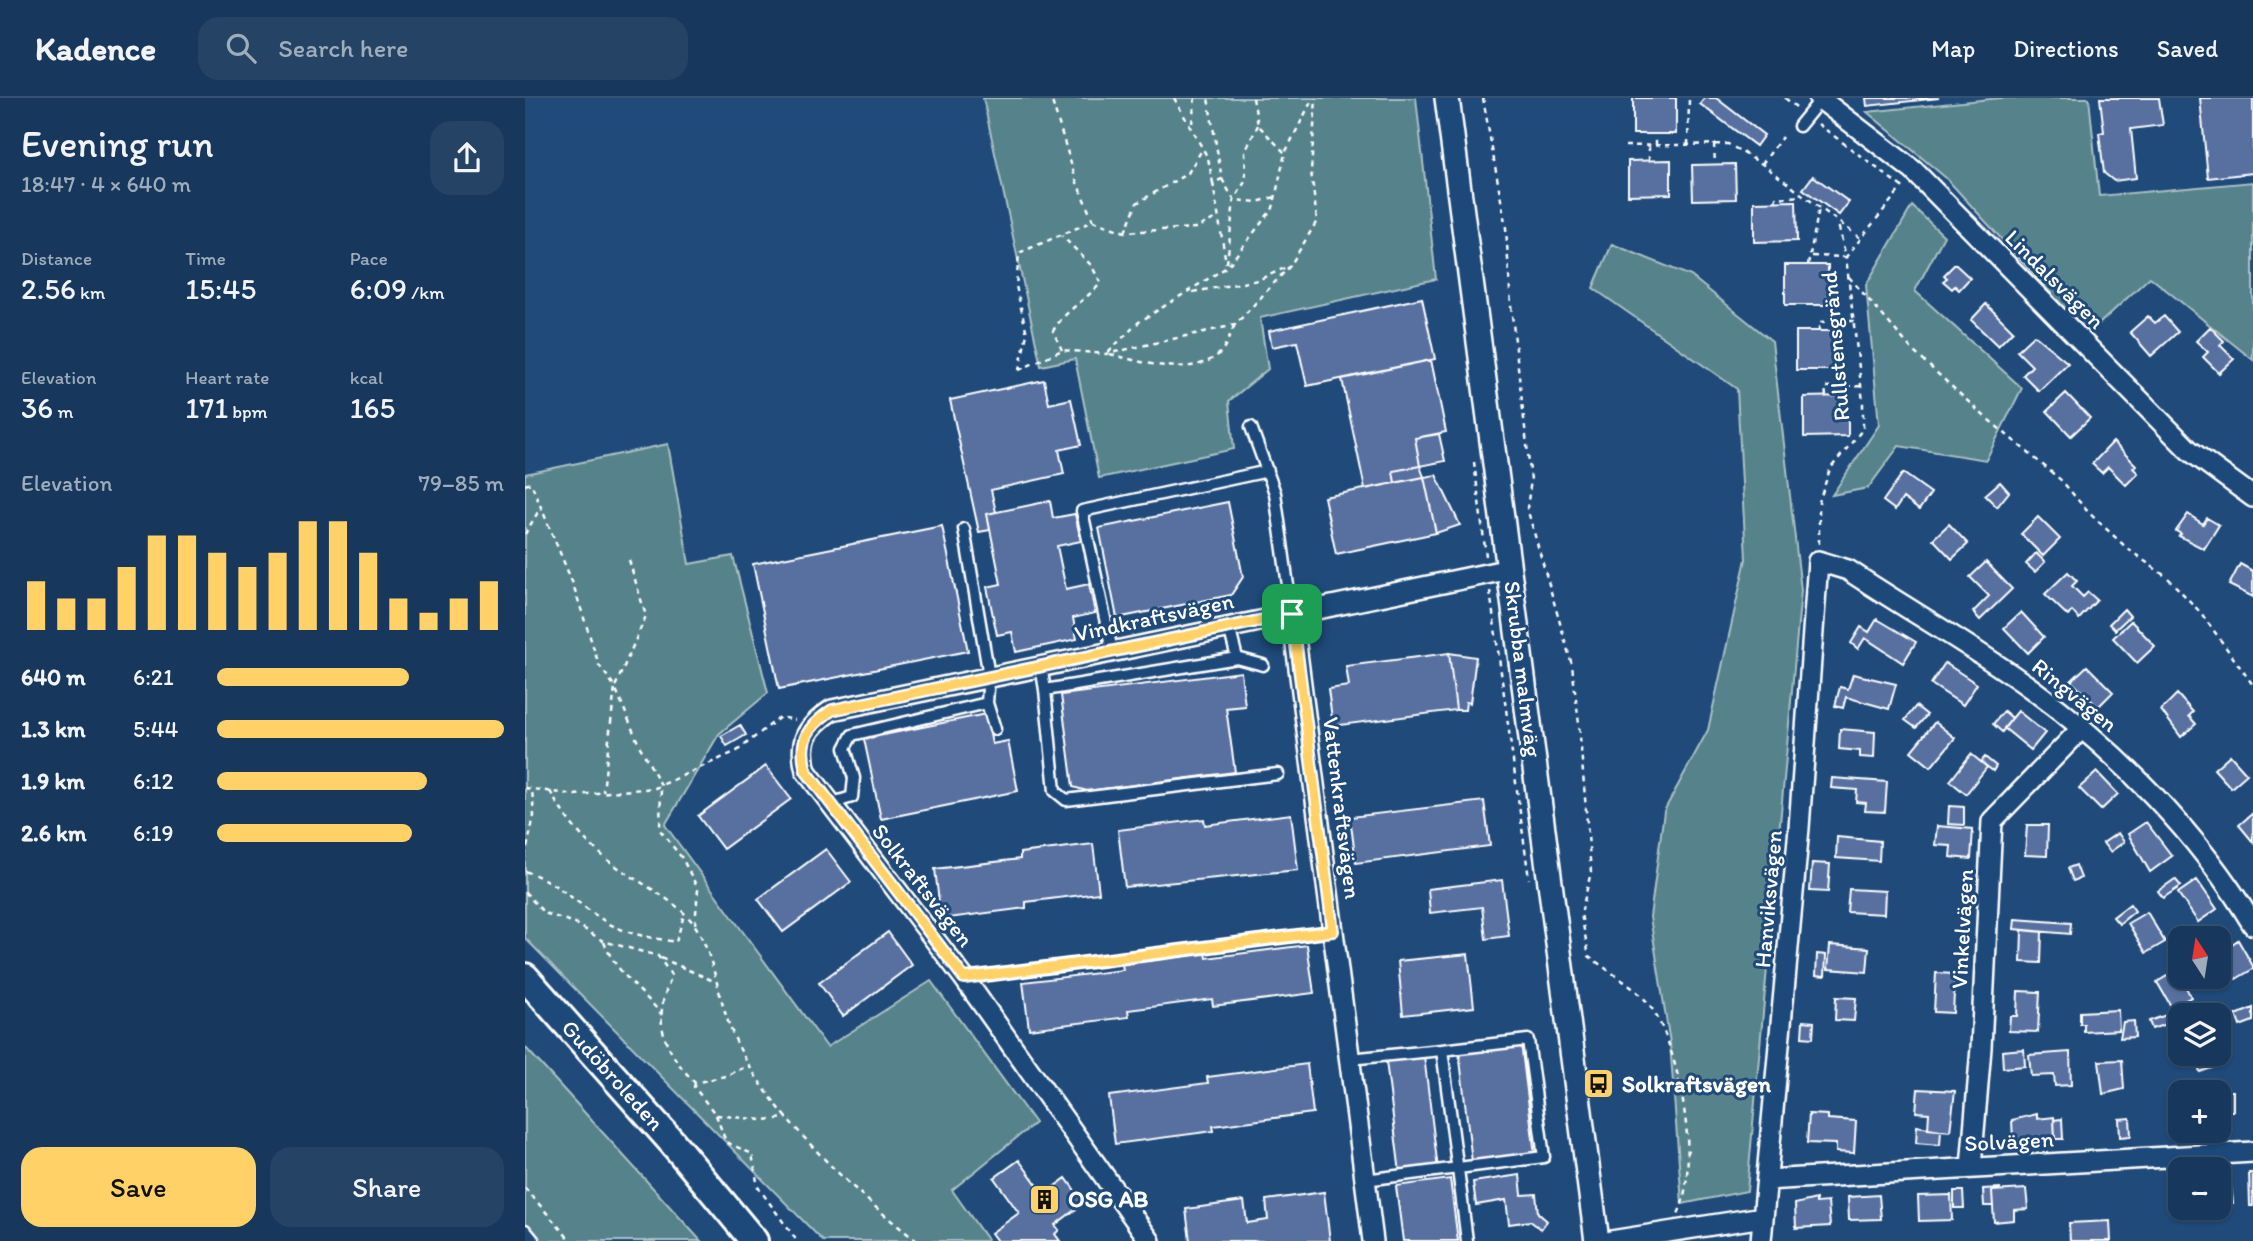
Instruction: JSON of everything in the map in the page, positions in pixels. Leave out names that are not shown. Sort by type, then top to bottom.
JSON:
[{"type":"main road","name":"Gudöbroleden","points":[[525,977],[672,1142],[754,1241]]},
{"type":"main road","name":"Gudöbroleden","points":[[525,997],[672,1142]]},
{"type":"street","name":"Skrubba malmväg","points":[[1447,98],[1597,1241]]},
{"type":"street","name":"Lindalsvägen","points":[[1820,98],[1915,171],[2189,450],[2253,497]]},
{"type":"street","name":"Ringvägen","points":[[1818,561],[1848,570],[2028,686],[2081,729],[2124,766],[2168,813],[2236,895],[2253,925]]},
{"type":"street","name":"Hanviksvägen","points":[[1761,1241],[1799,828],[1818,561]]},
{"type":"street","name":"Vindkraftsvägen","points":[[812,723],[832,710],[1510,569]]},
{"type":"street","name":"Vattenkraftsvägen","points":[[1292,614],[1373,1241]]},
{"type":"street","name":"Solkraftsvägen","points":[[812,723],[802,746],[806,771],[964,978],[1150,1241]]},
{"type":"street","name":"Vinkelvägen","points":[[1971,1167],[1981,1048],[1992,821],[2081,729]]},
{"type":"street","name":"Solvägen","points":[[1767,1180],[2253,1152]]},
{"type":"street","points":[[1611,1241],[1763,1217]]},
{"type":"lane","points":[[1799,125],[1820,98]]},
{"type":"lane","name":"Vattenkraftsvägen","points":[[1251,427],[1275,494],[1292,614]]},
{"type":"lane","points":[[1112,651],[1082,512],[1268,471]]},
{"type":"lane","points":[[964,529],[988,689],[987,704],[995,729]]},
{"type":"lane","points":[[1229,627],[1237,658]]},
{"type":"lane","points":[[1045,690],[1237,658],[1263,665]]},
{"type":"lane","points":[[1041,665],[1055,791],[1066,800],[1278,774]]},
{"type":"lane","points":[[829,804],[852,797],[854,778],[845,748],[852,735],[987,704]]},
{"type":"lane","points":[[964,978],[1333,931]]},
{"type":"lane","points":[[1349,1059],[1528,1040],[1544,1157],[1365,1180]]},
{"type":"lane","points":[[1442,1050],[1467,1241]]},
{"type":"lane","points":[[525,1230],[534,1241]]},
{"type":"path","points":[[1051,98],[1076,180],[1093,221]]},
{"type":"path","points":[[1174,98],[1203,148],[1213,183],[1227,267]]},
{"type":"path","points":[[1191,125],[1195,98]]},
{"type":"path","points":[[1208,98],[1222,179],[1234,200]]},
{"type":"path","points":[[1253,98],[1258,125],[1285,153]]},
{"type":"path","points":[[1107,354],[1139,322],[1227,267],[1273,208],[1285,153],[1314,98]]},
{"type":"path","points":[[1219,217],[1196,228],[1125,232],[1093,221],[1019,253],[1016,286],[1027,334],[1019,370],[1062,350],[1107,354],[1152,364],[1196,366],[1220,354],[1235,324],[1290,266],[1317,221],[1311,171],[1314,98]]},
{"type":"path","points":[[1483,98],[1506,228],[1514,332],[1531,480],[1527,508],[1572,665],[1578,712],[1591,872],[1581,914],[1589,956],[1647,1002],[1670,1043],[1683,1115],[1688,1166],[1682,1204],[1669,1232]]},
{"type":"path","points":[[1688,145],[1689,98]]},
{"type":"path","points":[[1786,98],[1902,187]]},
{"type":"path","points":[[1227,267],[1234,200],[1245,180],[1245,152],[1258,125]]},
{"type":"path","points":[[1656,134],[1656,145]]},
{"type":"path","points":[[1762,164],[1782,137]]},
{"type":"path","points":[[1714,144],[1715,165]]},
{"type":"path","points":[[1625,146],[1728,144],[1762,164],[1860,238]]},
{"type":"path","points":[[1649,146],[1649,160]]},
{"type":"path","points":[[1125,232],[1137,203],[1188,173],[1203,148]]},
{"type":"path","name":"Rullstensgränd","points":[[1818,561],[1819,502],[1830,469],[1863,429],[1862,386],[1846,257],[1915,171]]},
{"type":"path","points":[[1213,183],[1222,179]]},
{"type":"path","points":[[1234,200],[1257,202],[1275,197]]},
{"type":"path","points":[[1775,202],[1776,198],[1803,197]]},
{"type":"path","points":[[1808,265],[1812,256],[1819,208]]},
{"type":"path","points":[[1812,256],[1846,257],[1838,224]]},
{"type":"path","points":[[1062,236],[1091,265],[1101,283],[1087,299],[1064,312],[1053,331],[1062,350]]},
{"type":"path","points":[[1189,292],[1258,280],[1290,266]]},
{"type":"path","points":[[1849,277],[1915,353],[1983,415],[2062,481],[2088,512],[2128,549],[2168,578],[2201,613],[2253,685]]},
{"type":"path","points":[[1819,331],[1819,322],[1854,321]]},
{"type":"path","points":[[1107,354],[1235,324]]},
{"type":"path","points":[[1826,396],[1825,387],[1862,386]]},
{"type":"path","points":[[525,485],[531,483],[573,584],[599,664],[615,687],[639,745],[661,785],[660,830],[682,858],[698,889],[695,925],[717,982],[732,1033],[767,1096],[877,1211],[917,1241]]},
{"type":"path","points":[[525,534],[541,507]]},
{"type":"path","points":[[603,792],[615,687],[646,616],[629,560]]},
{"type":"path","points":[[525,788],[575,795],[661,785],[737,751],[780,717],[812,723]]},
{"type":"path","points":[[525,857],[534,816],[532,789]]},
{"type":"path","points":[[550,791],[567,822],[614,865],[659,894],[695,925]]},
{"type":"path","points":[[525,871],[550,880],[608,923],[638,935],[676,942],[684,915]]},
{"type":"path","points":[[525,892],[544,913],[575,923],[603,941],[658,957],[717,982]]},
{"type":"path","points":[[603,941],[614,964],[629,983],[646,995],[662,1016]]},
{"type":"path","points":[[658,957],[672,976],[661,999],[662,1030],[673,1059],[695,1083],[694,1087],[716,1115],[726,1142],[752,1154],[758,1187],[797,1241]]},
{"type":"path","points":[[695,1083],[725,1076],[750,1065]]},
{"type":"path","points":[[716,1115],[762,1120],[788,1118]]},
{"type":"path","points":[[525,1188],[571,1241]]},
{"type":"green space","points":[[983,98],[1416,98],[1436,279],[1260,318],[1268,369],[1229,401],[1234,449],[1099,478],[1075,359],[1041,366]]},
{"type":"green space","points":[[2000,98],[2089,98],[2099,196],[2253,182],[2253,360],[2150,277],[2088,334],[1946,178],[1867,112]]},
{"type":"green space","points":[[1912,206],[1944,236],[1915,291],[2022,388],[1986,460],[1899,446],[1868,488],[1832,495],[1879,425],[1866,285]]},
{"type":"green space","points":[[1612,244],[1691,276],[1772,341],[1801,590],[1747,1191],[1682,1204],[1670,1043],[1650,917],[1664,811],[1708,730],[1746,559],[1737,389],[1593,288]]},
{"type":"green space","points":[[668,444],[689,564],[733,556],[768,693],[719,734],[665,825],[827,1047],[931,981],[1035,1123],[952,1190],[988,1241],[823,1241],[525,938],[525,474]]},
{"type":"green space","points":[[525,1047],[546,1070],[701,1241],[525,1241]]},
{"type":"building","points":[[1633,98],[1676,98],[1676,134],[1633,134]]},
{"type":"building","points":[[1705,98],[1716,98],[1764,135],[1756,146],[1700,104]]},
{"type":"building","points":[[1866,98],[1939,98],[1867,106]]},
{"type":"building","points":[[2100,98],[2159,98],[2163,125],[2131,129],[2136,178],[2114,181],[2104,173],[2099,133],[2104,132]]},
{"type":"building","points":[[2200,98],[2253,98],[2253,173],[2208,178]]},
{"type":"building","points":[[1671,160],[1671,194],[1628,195],[1628,161]]},
{"type":"building","points":[[1735,164],[1736,199],[1693,200],[1692,165]]},
{"type":"building","points":[[1813,176],[1849,202],[1839,215],[1803,189]]},
{"type":"building","points":[[1796,201],[1797,241],[1754,242],[1754,202]]},
{"type":"building","points":[[1955,264],[1970,278],[1959,290],[1955,286],[1952,289],[1943,281],[1947,278],[1944,275]]},
{"type":"building","points":[[1785,265],[1828,265],[1828,305],[1785,305]]},
{"type":"building","points":[[1422,298],[1435,359],[1307,386],[1297,342],[1272,347],[1269,331]]},
{"type":"building","points":[[1986,304],[2013,331],[1998,346],[1971,320]]},
{"type":"building","points":[[2148,316],[2155,323],[2164,316],[2178,332],[2151,356],[2130,332]]},
{"type":"building","points":[[2210,327],[2224,341],[2220,345],[2234,359],[2219,373],[2203,357],[2208,352],[2196,341]]},
{"type":"building","points":[[1796,331],[1839,331],[1839,370],[1796,370]]},
{"type":"building","points":[[2034,335],[2068,363],[2039,391],[2023,375],[2032,366],[2017,351]]},
{"type":"building","points":[[1431,360],[1446,432],[1415,438],[1420,466],[1393,471],[1395,483],[1365,489],[1342,379]]},
{"type":"building","points":[[1044,380],[1049,404],[1071,399],[1081,445],[1059,450],[1064,474],[991,490],[996,512],[987,514],[990,530],[979,532],[950,400]]},
{"type":"building","points":[[2066,393],[2090,418],[2071,436],[2047,411]]},
{"type":"building","points":[[1848,396],[1848,436],[1804,437],[1804,397]]},
{"type":"building","points":[[1439,434],[1445,461],[1420,466],[1415,438]]},
{"type":"building","points":[[2113,442],[2136,465],[2133,468],[2138,473],[2126,485],[2108,467],[2102,473],[2092,464]]},
{"type":"building","points":[[1420,466],[1424,477],[1395,483],[1393,471]]},
{"type":"building","points":[[1903,473],[1931,493],[1919,510],[1903,498],[1895,510],[1883,501]]},
{"type":"building","points":[[1436,475],[1460,525],[1436,533],[1424,477]]},
{"type":"building","points":[[1424,477],[1436,533],[1336,554],[1324,497]]},
{"type":"building","points":[[2000,482],[2009,492],[1997,507],[1985,495]]},
{"type":"building","points":[[1050,501],[1053,518],[1075,514],[1081,541],[1057,546],[1066,589],[1089,584],[1095,613],[1073,618],[1077,639],[1016,652],[1012,632],[997,635],[987,587],[1001,584],[987,514]]},
{"type":"building","points":[[1228,502],[1243,577],[1231,595],[1117,618],[1099,528]]},
{"type":"building","points":[[2188,514],[2203,524],[2207,518],[2219,525],[2204,549],[2179,536],[2181,534],[2176,531]]},
{"type":"building","points":[[2038,517],[2060,539],[2043,556],[2021,534]]},
{"type":"building","points":[[1949,524],[1968,544],[1952,559],[1933,539]]},
{"type":"building","points":[[942,526],[968,651],[779,689],[753,564]]},
{"type":"building","points":[[2036,553],[2045,562],[2035,572],[2026,564]]},
{"type":"building","points":[[1986,562],[2012,589],[1980,620],[1973,612],[1989,596],[1970,577]]},
{"type":"building","points":[[2240,564],[2253,571],[2253,597],[2229,585]]},
{"type":"building","points":[[2068,572],[2077,581],[2072,586],[2083,597],[2088,592],[2097,600],[2079,619],[2072,611],[2068,616],[2045,594]]},
{"type":"building","points":[[2124,609],[2130,616],[2115,630],[2109,624]]},
{"type":"building","points":[[2021,612],[2044,637],[2028,653],[2004,628]]},
{"type":"building","points":[[1877,619],[1916,642],[1903,663],[1865,638],[1858,649],[1851,643],[1861,627],[1869,632]]},
{"type":"building","points":[[2131,621],[2155,646],[2137,663],[2113,638]]},
{"type":"building","points":[[1449,653],[1456,710],[1333,726],[1328,689],[1349,686],[1346,666]]},
{"type":"building","points":[[1449,653],[1476,657],[1470,703],[1466,702],[1465,710],[1456,710]]},
{"type":"building","points":[[1945,663],[1977,684],[1963,705],[1931,684]]},
{"type":"building","points":[[2087,666],[2113,692],[2098,707],[2071,681]]},
{"type":"building","points":[[1241,672],[1245,706],[1226,708],[1235,772],[1087,791],[1073,787],[1061,695]]},
{"type":"building","points":[[1853,674],[1896,684],[1889,709],[1846,697],[1843,708],[1835,706],[1840,687],[1848,689]]},
{"type":"building","points":[[2177,694],[2193,712],[2189,716],[2196,724],[2181,737],[2161,710]]},
{"type":"building","points":[[1916,706],[1927,715],[1916,728],[1905,720]]},
{"type":"building","points":[[2004,711],[2012,718],[2002,732],[1993,724]]},
{"type":"building","points":[[2018,711],[2045,733],[2031,750],[2004,728]]},
{"type":"building","points":[[986,714],[992,744],[1008,741],[1018,791],[881,819],[864,739]]},
{"type":"building","points":[[1935,722],[1955,738],[1931,767],[1911,751]]},
{"type":"building","points":[[740,725],[746,735],[727,746],[721,736]]},
{"type":"building","points":[[1840,729],[1875,732],[1874,758],[1860,757],[1860,751],[1839,749]]},
{"type":"building","points":[[1971,754],[1987,767],[1966,794],[1950,781]]},
{"type":"building","points":[[2230,755],[2247,774],[2231,788],[2214,769]]},
{"type":"building","points":[[1985,757],[1996,766],[1993,771],[1981,762]]},
{"type":"building","points":[[766,766],[791,799],[723,849],[698,816]]},
{"type":"building","points":[[2097,772],[2118,794],[2101,810],[2079,788]]},
{"type":"building","points":[[1832,778],[1887,782],[1885,812],[1865,811],[1866,803],[1856,802],[1857,790],[1831,788]]},
{"type":"building","points":[[1484,801],[1490,846],[1356,863],[1350,817]]},
{"type":"building","points":[[1949,806],[1964,807],[1964,825],[1948,824]]},
{"type":"building","points":[[2253,813],[2253,842],[2239,825]]},
{"type":"building","points":[[1291,814],[1298,870],[1125,887],[1118,830],[1204,819],[1205,825]]},
{"type":"building","points":[[2146,822],[2172,856],[2150,872],[2128,834]]},
{"type":"building","points":[[2027,825],[2048,825],[2047,856],[2025,855]]},
{"type":"building","points":[[1937,826],[1973,829],[1971,859],[1950,857],[1951,846],[1935,845]]},
{"type":"building","points":[[2118,833],[2124,842],[2110,852],[2103,843]]},
{"type":"building","points":[[1837,837],[1880,841],[1879,861],[1836,858]]},
{"type":"building","points":[[1093,844],[1099,893],[1026,902],[1026,908],[941,919],[935,869],[1020,859],[1020,853]]},
{"type":"building","points":[[826,849],[851,882],[783,932],[758,899]]},
{"type":"building","points":[[1812,863],[1830,864],[1828,892],[1810,891]]},
{"type":"building","points":[[2076,865],[2081,878],[2073,881],[2068,868]]},
{"type":"building","points":[[2175,879],[2181,886],[2163,898],[2158,891]]},
{"type":"building","points":[[1502,880],[1509,936],[1486,939],[1482,907],[1430,913],[1428,889]]},
{"type":"building","points":[[2197,880],[2217,909],[2198,922],[2178,893]]},
{"type":"building","points":[[1849,889],[1885,891],[1884,914],[1847,912]]},
{"type":"building","points":[[2130,904],[2135,911],[2119,924],[2113,917]]},
{"type":"building","points":[[2147,912],[2165,942],[2146,953],[2128,923]]},
{"type":"building","points":[[2015,919],[2071,923],[2070,934],[2014,929]]},
{"type":"building","points":[[2022,930],[2042,932],[2041,963],[2021,962]]},
{"type":"building","points":[[888,932],[912,965],[843,1016],[819,983]]},
{"type":"building","points":[[2238,940],[2253,969],[2236,979],[2231,972],[2231,945]]},
{"type":"building","points":[[1307,945],[1314,993],[1213,1006],[1212,999],[1128,1010],[1129,1017],[1029,1029],[1023,982],[1123,970],[1122,964],[1206,953],[1207,958]]},
{"type":"building","points":[[1830,945],[1869,948],[1867,972],[1828,969]]},
{"type":"building","points":[[1468,954],[1474,1007],[1403,1015],[1398,961]]},
{"type":"building","points":[[1817,954],[1826,955],[1825,976],[1816,975]]},
{"type":"building","points":[[1936,973],[1955,974],[1953,1013],[1934,1012]]},
{"type":"building","points":[[2168,975],[2168,989],[2187,989],[2191,997],[2181,1003],[2169,1003],[2157,982]]},
{"type":"building","points":[[2018,991],[2040,992],[2038,1032],[2009,1031],[2010,1016],[2017,1016]]},
{"type":"building","points":[[1836,997],[1856,998],[1854,1021],[1835,1020]]},
{"type":"building","points":[[2253,1008],[2253,1021],[2240,1026],[2236,1015]]},
{"type":"building","points":[[2118,1010],[2119,1030],[2084,1032],[2084,1024],[2080,1024],[2080,1012]]},
{"type":"building","points":[[2168,1014],[2168,1023],[2152,1029],[2149,1021]]},
{"type":"building","points":[[1803,1021],[1814,1022],[1813,1038],[1802,1037]]},
{"type":"building","points":[[2134,1021],[2135,1037],[2120,1038],[2123,1022]]},
{"type":"building","points":[[1521,1043],[1535,1155],[1472,1162],[1459,1051]]},
{"type":"building","points":[[2024,1049],[2025,1066],[2003,1068],[2002,1051]]},
{"type":"building","points":[[2070,1052],[2071,1085],[2055,1086],[2054,1075],[2031,1076],[2029,1055]]},
{"type":"building","points":[[1424,1056],[1438,1169],[1400,1173],[1386,1061]]},
{"type":"building","points":[[2122,1060],[2124,1089],[2103,1094],[2099,1061]]},
{"type":"building","points":[[1307,1064],[1313,1113],[1213,1126],[1214,1131],[1115,1144],[1109,1096],[1208,1083],[1207,1077]]},
{"type":"building","points":[[2198,1066],[2218,1066],[2200,1072]]},
{"type":"building","points":[[1918,1089],[1955,1091],[1950,1131],[1928,1129],[1929,1113],[1916,1112]]},
{"type":"building","points":[[2231,1091],[2233,1091],[2231,1111]]},
{"type":"building","points":[[1809,1114],[1828,1115],[1828,1119],[1856,1121],[1854,1153],[1836,1152],[1836,1144],[1807,1143]]},
{"type":"building","points":[[2037,1114],[2037,1119],[2054,1117],[2055,1138],[2013,1141],[2012,1120]]},
{"type":"building","points":[[2130,1118],[2131,1136],[2120,1137],[2119,1119]]},
{"type":"building","points":[[2062,1119],[2063,1139],[2055,1139],[2054,1120]]},
{"type":"building","points":[[1917,1126],[1941,1130],[1940,1145],[1916,1143]]},
{"type":"building","name":"OSG AB","points":[[1019,1160],[1044,1194],[1066,1178],[1084,1203],[1055,1225],[1059,1230],[1055,1234],[1060,1241],[997,1241],[991,1233],[1019,1213],[994,1178]]},
{"type":"building","points":[[2249,1173],[2253,1173],[2253,1206],[2250,1206]]},
{"type":"building","points":[[1520,1175],[1522,1195],[1536,1194],[1538,1213],[1547,1221],[1541,1229],[1530,1221],[1509,1224],[1506,1200],[1476,1205],[1473,1182]]},
{"type":"building","points":[[1450,1179],[1458,1241],[1403,1241],[1396,1186]]},
{"type":"building","points":[[2001,1188],[1992,1191],[1993,1206],[1984,1206],[1983,1189]]},
{"type":"building","points":[[2026,1189],[2028,1209],[2014,1210],[2014,1220],[1994,1222],[1992,1191]]},
{"type":"building","points":[[1954,1191],[1963,1191],[1964,1208],[1954,1208]]},
{"type":"building","points":[[1324,1192],[1330,1241],[1190,1241],[1186,1209],[1244,1201],[1247,1223],[1268,1220],[1266,1200]]},
{"type":"building","points":[[1879,1195],[1881,1219],[1849,1220],[1848,1197]]},
{"type":"building","points":[[1951,1195],[1952,1220],[1919,1221],[1918,1196]]},
{"type":"building","points":[[1816,1199],[1816,1203],[1828,1202],[1830,1226],[1796,1228],[1795,1204]]},
{"type":"building","points":[[2110,1221],[2111,1241],[2070,1241],[2069,1223]]},
{"type":"place","name":"Solkraftsvägen","points":[[1599,1084]]},
{"type":"place","name":"OSG AB","points":[[1045,1199]]},
{"type":"route","points":[[1292,614],[1333,931],[964,978],[806,771],[802,746],[812,723],[832,710],[1292,614]]}]
